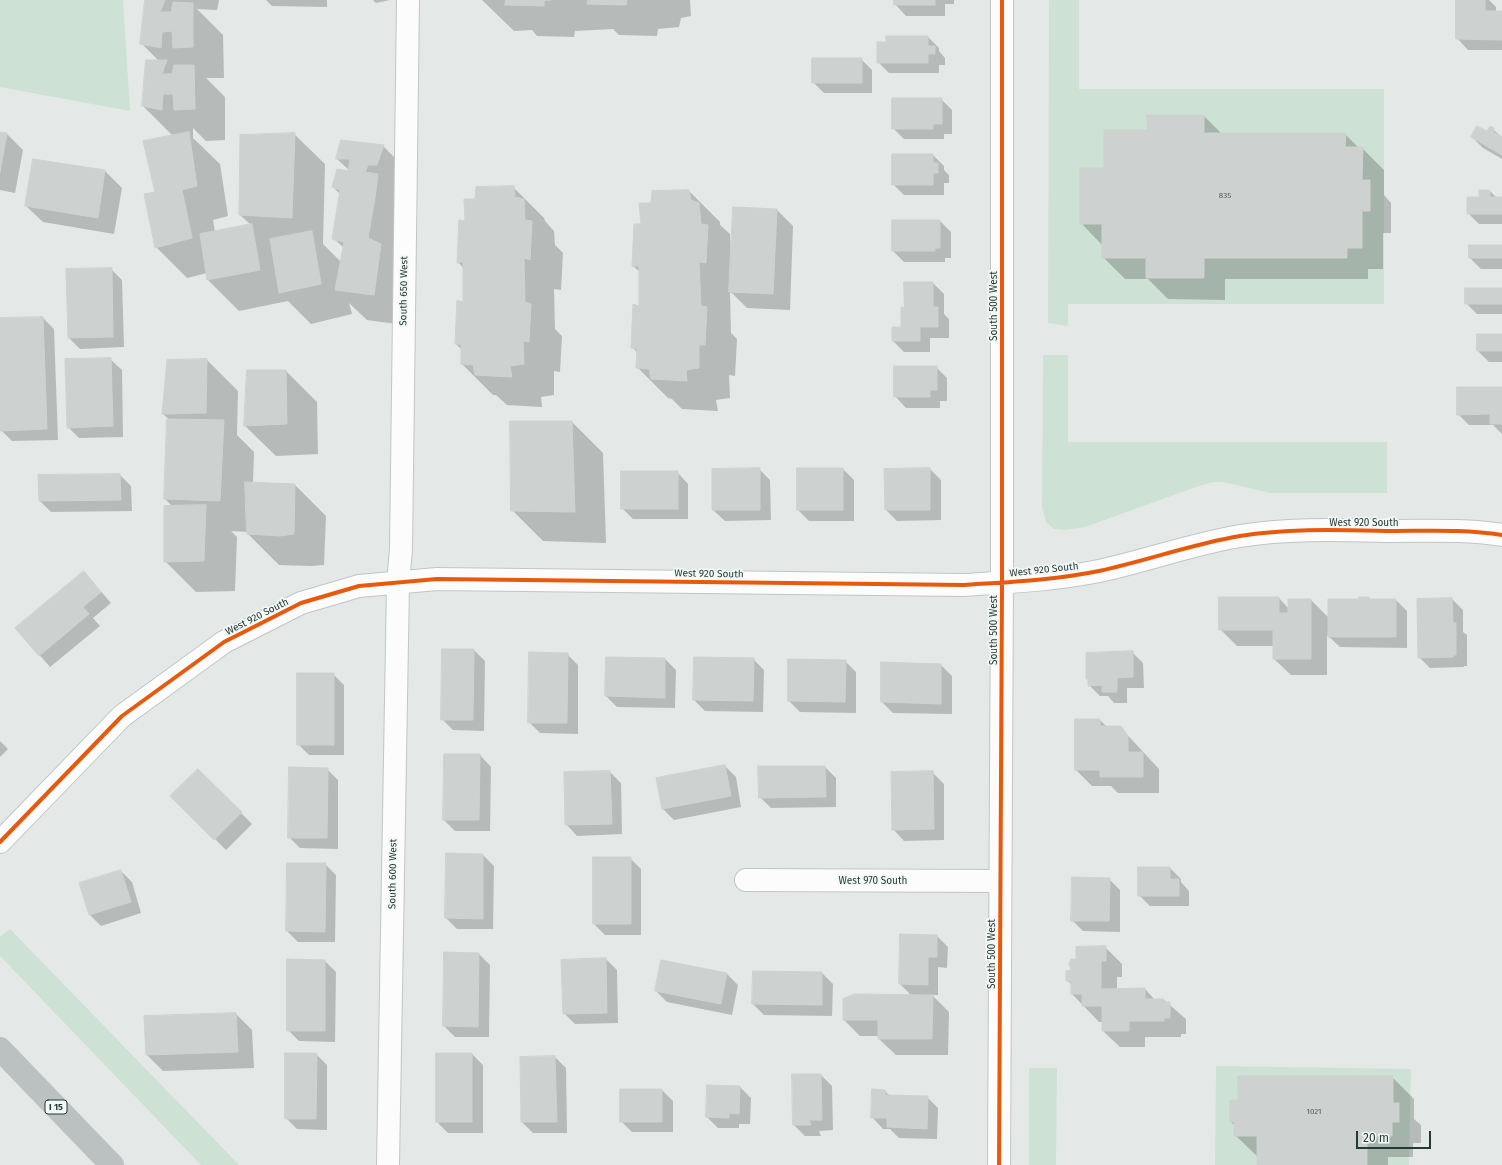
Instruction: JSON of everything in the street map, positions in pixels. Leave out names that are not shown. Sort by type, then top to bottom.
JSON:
[{"type":"highway","name":"I 15","points":[[0,1049],[112,1165]]},
{"type":"street","name":"South 650 West","points":[[398,582],[401,549],[408,0]]},
{"type":"street","name":"South 500 West","points":[[999,1165],[1002,582],[1002,0]]},
{"type":"street","name":"West 920 South","points":[[0,842],[122,716],[224,642],[301,603],[359,586],[437,579],[953,585],[1051,578],[1100,570],[1212,542],[1268,532],[1324,530],[1456,531],[1502,535]]},
{"type":"street","name":"South 600 West","points":[[388,1165],[398,582]]},
{"type":"street","name":"West 970 South","points":[[746,880],[1000,881]]},
{"type":"green space","points":[[0,0],[123,0],[130,111],[0,87]]},
{"type":"green space","points":[[1049,0],[1079,0],[1079,89],[1384,89],[1384,304],[1068,304],[1068,326],[1048,323]]},
{"type":"green space","points":[[1043,355],[1068,355],[1068,442],[1387,442],[1387,493],[1271,493],[1223,482],[1213,482],[1085,527],[1065,530],[1054,529],[1046,522],[1042,507]]},
{"type":"green space","points":[[10,929],[239,1165],[201,1165],[0,956],[0,937]]},
{"type":"green space","points":[[1216,1066],[1411,1069],[1409,1165],[1215,1165]]},
{"type":"green space","points":[[1029,1068],[1057,1068],[1056,1165],[1029,1165]]},
{"type":"building","points":[[145,0],[165,0],[160,12],[171,12],[173,2],[193,3],[193,47],[173,48],[172,31],[162,32],[161,48],[140,44]]},
{"type":"building","points":[[506,0],[544,0],[544,6],[505,5]]},
{"type":"building","points":[[588,0],[627,0],[626,5],[587,4]]},
{"type":"building","points":[[894,0],[935,0],[935,5],[894,5]]},
{"type":"building","points":[[1456,0],[1485,0],[1485,11],[1502,11],[1502,40],[1456,39]]},
{"type":"building","points":[[886,36],[928,36],[928,46],[935,46],[935,54],[928,54],[928,63],[877,63],[877,42],[886,42]]},
{"type":"building","points":[[812,58],[862,58],[862,83],[812,83]]},
{"type":"building","points":[[146,60],[167,60],[162,74],[172,74],[174,65],[194,65],[195,109],[174,110],[173,94],[163,94],[162,110],[142,106]]},
{"type":"building","points":[[892,98],[942,98],[942,124],[933,124],[933,129],[892,129]]},
{"type":"building","points":[[1147,115],[1204,115],[1204,133],[1346,133],[1345,147],[1363,147],[1362,180],[1370,180],[1370,211],[1362,211],[1362,248],[1347,248],[1347,258],[1204,258],[1204,278],[1146,278],[1146,258],[1102,258],[1102,224],[1080,224],[1080,168],[1104,168],[1104,130],[1147,130]]},
{"type":"building","points":[[1477,126],[1487,131],[1490,126],[1494,128],[1493,132],[1502,137],[1502,155],[1471,137]]},
{"type":"building","points":[[0,132],[7,133],[0,172]]},
{"type":"building","points":[[189,132],[197,186],[182,190],[192,238],[155,248],[144,194],[155,192],[143,141]]},
{"type":"building","points":[[295,133],[292,218],[239,215],[240,135]]},
{"type":"building","points":[[341,140],[384,145],[377,165],[368,165],[365,172],[378,174],[368,238],[381,244],[374,295],[335,290],[344,242],[332,239],[340,190],[332,187],[337,169],[348,171],[350,159],[336,159]]},
{"type":"building","points":[[892,154],[933,154],[933,163],[938,163],[938,173],[933,173],[933,185],[892,185]]},
{"type":"building","points":[[33,159],[105,170],[98,218],[25,206]]},
{"type":"building","points":[[514,186],[515,197],[524,199],[525,220],[532,221],[530,260],[524,258],[525,302],[531,304],[529,342],[523,341],[524,364],[510,366],[512,377],[475,375],[473,365],[461,364],[461,344],[455,344],[457,300],[463,302],[463,262],[457,263],[459,220],[465,221],[464,199],[475,199],[476,187]]},
{"type":"building","points":[[689,190],[691,200],[699,203],[701,224],[708,225],[706,263],[699,262],[701,306],[707,307],[705,345],[699,345],[699,368],[686,370],[687,381],[651,379],[649,369],[636,368],[637,348],[631,348],[633,304],[639,306],[639,266],[632,266],[634,224],[641,224],[639,203],[651,203],[652,191]]},
{"type":"building","points":[[1479,190],[1490,190],[1490,197],[1502,197],[1502,214],[1467,214],[1467,197],[1479,197]]},
{"type":"building","points":[[733,207],[777,209],[773,294],[729,292]]},
{"type":"building","points":[[892,220],[940,220],[940,248],[935,248],[935,251],[892,251]]},
{"type":"building","points":[[252,224],[260,270],[207,280],[200,234]]},
{"type":"building","points":[[312,231],[321,284],[279,293],[270,239]]},
{"type":"building","points":[[1469,245],[1502,245],[1502,258],[1469,258]]},
{"type":"building","points":[[112,268],[113,337],[68,338],[66,269]]},
{"type":"building","points":[[904,282],[933,282],[933,307],[938,307],[938,327],[920,327],[920,341],[892,341],[892,327],[901,327],[901,307],[904,307]]},
{"type":"building","points":[[1465,288],[1502,288],[1502,304],[1465,304]]},
{"type":"building","points":[[43,317],[47,429],[0,431],[0,318]]},
{"type":"building","points":[[1477,334],[1502,334],[1502,351],[1477,351]]},
{"type":"building","points":[[111,358],[113,426],[67,428],[65,359]]},
{"type":"building","points":[[207,359],[206,413],[162,414],[167,360]]},
{"type":"building","points":[[894,366],[937,366],[937,390],[930,390],[930,397],[894,397]]},
{"type":"building","points":[[247,370],[286,370],[287,424],[244,426]]},
{"type":"building","points":[[1457,387],[1502,387],[1502,424],[1490,424],[1490,414],[1457,415]]},
{"type":"building","points":[[167,419],[224,420],[220,501],[164,499]]},
{"type":"building","points":[[510,421],[572,421],[575,512],[511,511]]},
{"type":"building","points":[[760,468],[760,510],[712,510],[712,469]]},
{"type":"building","points":[[797,468],[843,468],[843,510],[797,510]]},
{"type":"building","points":[[930,468],[930,510],[885,510],[884,469]]},
{"type":"building","points":[[621,471],[678,471],[678,509],[621,509]]},
{"type":"building","points":[[120,474],[121,500],[39,501],[38,475]]},
{"type":"building","points":[[245,482],[295,484],[294,534],[280,536],[247,534]]},
{"type":"building","points":[[206,505],[204,561],[164,562],[164,506]]},
{"type":"building","points":[[84,571],[101,592],[83,607],[89,614],[39,656],[15,628]]},
{"type":"building","points":[[1219,597],[1279,597],[1279,613],[1288,613],[1288,599],[1311,599],[1311,659],[1273,659],[1273,630],[1219,630]]},
{"type":"building","points":[[1359,597],[1369,597],[1369,599],[1396,599],[1396,637],[1328,637],[1328,599],[1359,599]]},
{"type":"building","points":[[1452,598],[1453,623],[1456,623],[1456,655],[1453,655],[1453,657],[1418,658],[1417,599]]},
{"type":"building","points":[[442,649],[474,649],[473,720],[441,720]]},
{"type":"building","points":[[1133,651],[1133,677],[1117,678],[1117,692],[1102,692],[1102,685],[1088,686],[1088,679],[1086,679],[1086,653]]},
{"type":"building","points":[[529,652],[568,653],[567,723],[528,723]]},
{"type":"building","points":[[606,657],[665,658],[665,698],[605,696]]},
{"type":"building","points":[[694,657],[754,658],[753,701],[693,700]]},
{"type":"building","points":[[788,659],[846,660],[845,702],[788,701]]},
{"type":"building","points":[[881,662],[941,664],[941,704],[881,702]]},
{"type":"building","points":[[297,673],[334,673],[334,745],[297,745]]},
{"type":"building","points":[[1075,719],[1100,719],[1100,726],[1121,726],[1128,736],[1128,752],[1143,752],[1143,777],[1100,777],[1100,770],[1075,770]]},
{"type":"building","points":[[444,754],[480,754],[479,820],[443,820]]},
{"type":"building","points":[[725,765],[731,796],[662,809],[656,778]]},
{"type":"building","points":[[758,766],[825,766],[826,797],[759,798]]},
{"type":"building","points":[[289,767],[328,768],[327,838],[288,838]]},
{"type":"building","points":[[198,769],[242,812],[214,840],[170,796]]},
{"type":"building","points":[[610,771],[612,824],[565,825],[564,772]]},
{"type":"building","points":[[933,771],[934,829],[892,830],[891,772]]},
{"type":"building","points":[[446,853],[483,854],[483,919],[445,918]]},
{"type":"building","points":[[593,857],[631,857],[631,924],[593,924]]},
{"type":"building","points":[[287,863],[326,863],[325,932],[286,931]]},
{"type":"building","points":[[1138,867],[1170,867],[1170,879],[1179,879],[1179,896],[1138,896]]},
{"type":"building","points":[[121,870],[131,902],[89,915],[79,883]]},
{"type":"building","points":[[1072,877],[1110,878],[1109,921],[1071,921]]},
{"type":"building","points":[[900,934],[937,935],[937,957],[928,957],[928,985],[899,984]]},
{"type":"building","points":[[1106,946],[1106,961],[1101,961],[1101,989],[1145,988],[1145,999],[1164,999],[1164,1002],[1170,1002],[1170,1018],[1164,1018],[1164,1021],[1129,1021],[1129,1031],[1102,1031],[1102,1006],[1082,1006],[1082,994],[1071,994],[1071,981],[1066,981],[1066,971],[1071,970],[1069,964],[1071,959],[1076,959],[1076,947]]},
{"type":"building","points":[[444,952],[479,953],[478,1027],[443,1026]]},
{"type":"building","points":[[606,958],[607,1013],[563,1014],[561,960]]},
{"type":"building","points":[[287,959],[325,960],[325,1031],[287,1031]]},
{"type":"building","points":[[661,960],[727,973],[721,1004],[655,991]]},
{"type":"building","points":[[753,971],[822,972],[822,1005],[752,1004]]},
{"type":"building","points":[[855,994],[933,995],[932,1039],[878,1039],[878,1020],[843,1020],[843,999]]},
{"type":"building","points":[[236,1013],[238,1052],[146,1055],[144,1016]]},
{"type":"building","points":[[285,1053],[317,1053],[316,1119],[285,1119]]},
{"type":"building","points":[[436,1053],[472,1053],[472,1122],[436,1122]]},
{"type":"building","points":[[555,1056],[557,1122],[521,1122],[520,1057]]},
{"type":"building","points":[[792,1074],[821,1074],[822,1120],[809,1120],[811,1125],[793,1125]]},
{"type":"building","points":[[1238,1076],[1393,1076],[1393,1103],[1399,1103],[1399,1122],[1392,1122],[1392,1136],[1367,1136],[1367,1165],[1257,1165],[1257,1136],[1234,1136],[1234,1122],[1230,1122],[1230,1100],[1238,1100]]},
{"type":"building","points":[[707,1085],[740,1086],[739,1114],[729,1113],[729,1118],[706,1117]]},
{"type":"building","points":[[620,1089],[662,1089],[662,1122],[620,1122]]},
{"type":"building","points":[[872,1089],[885,1090],[885,1095],[928,1096],[927,1129],[887,1127],[887,1118],[871,1118]]},
{"type":"cycle path","points":[[999,1165],[1002,583],[1002,0]]},
{"type":"cycle path","points":[[0,842],[122,716],[224,642],[301,603],[359,586],[437,579],[964,585],[1066,577],[1117,567],[1222,539],[1258,533],[1353,530],[1446,531],[1502,535]]}]
